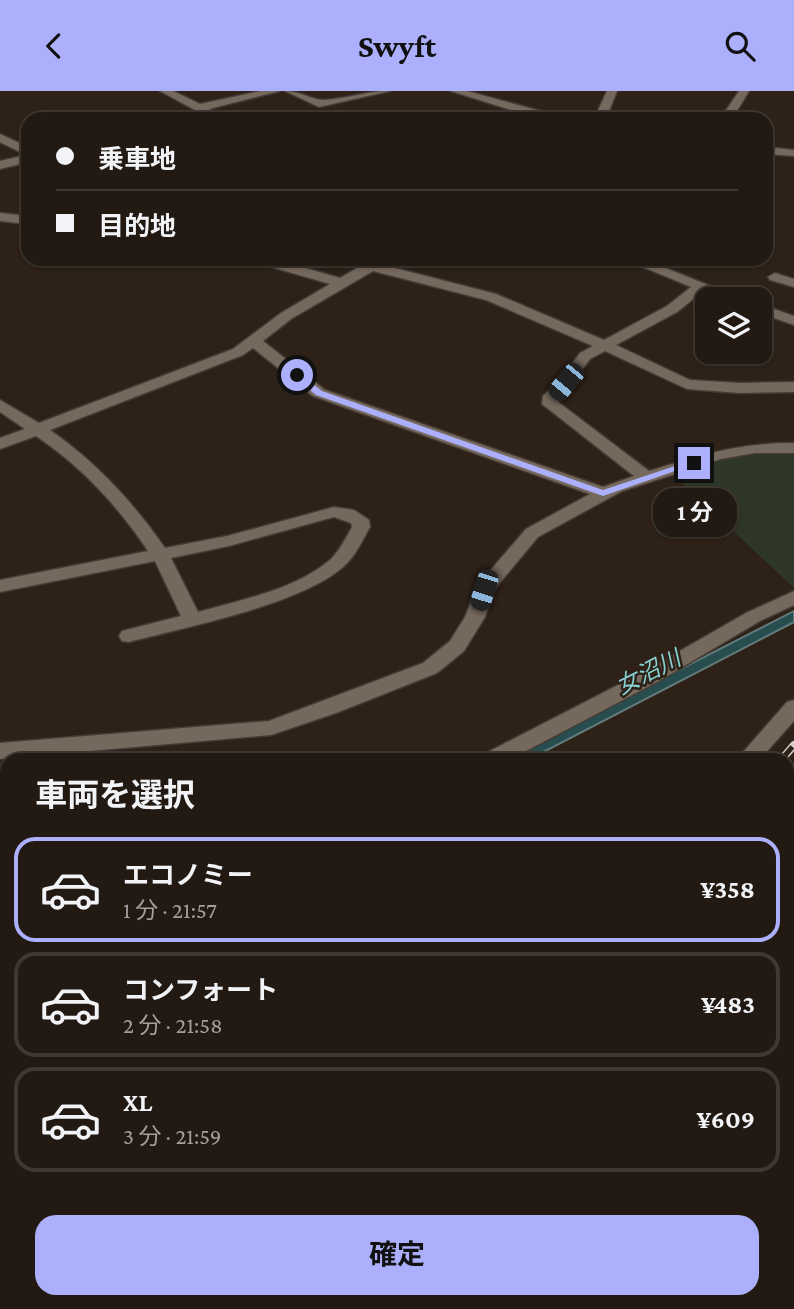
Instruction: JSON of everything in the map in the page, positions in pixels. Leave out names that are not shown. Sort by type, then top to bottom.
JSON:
[{"type":"street","points":[[165,91],[208,112]]},
{"type":"street","points":[[197,112],[275,91]]},
{"type":"street","points":[[293,92],[310,91]]},
{"type":"street","points":[[293,92],[318,104],[385,91]]},
{"type":"street","points":[[456,91],[526,112]]},
{"type":"street","points":[[603,112],[612,91]]},
{"type":"street","points":[[730,112],[744,91]]},
{"type":"street","points":[[0,137],[21,148]]},
{"type":"street","points":[[773,151],[794,153]]},
{"type":"street","points":[[0,165],[21,160]]},
{"type":"street","points":[[0,217],[21,219]]},
{"type":"street","points":[[283,266],[341,283]]},
{"type":"street","points":[[0,444],[238,352],[286,316],[372,266]]},
{"type":"street","points":[[387,266],[491,297],[605,345],[687,384],[740,388],[794,387]]},
{"type":"street","points":[[649,266],[701,286]]},
{"type":"street","points":[[775,277],[794,283]]},
{"type":"street","points":[[646,477],[550,404],[549,399],[566,382],[585,356],[672,309],[701,286]]},
{"type":"street","points":[[772,312],[791,318]]},
{"type":"street","points":[[254,341],[319,393],[603,493]]},
{"type":"street","points":[[0,405],[83,463],[159,553],[183,592],[191,618]]},
{"type":"street","points":[[0,751],[271,727],[430,668],[457,646],[475,617],[484,590],[531,533],[603,493],[646,477],[718,455],[755,448],[794,448]]},
{"type":"street","points":[[0,586],[229,541],[334,512],[348,514],[360,520],[361,527],[337,563],[297,587],[129,636]]},
{"type":"street","points":[[505,753],[794,597]]},
{"type":"street","points":[[753,753],[794,707]]},
{"type":"green space","points":[[755,448],[794,448],[794,588],[668,470]]},
{"type":"water","points":[[794,611],[794,622],[542,753],[517,753]]},
{"type":"railway","points":[[787,753],[794,745]]},
{"type":"route","points":[[297,375],[319,393],[603,493],[694,463]]},
{"type":"water label","name":"女沼川","points":[[648,672]]}]
